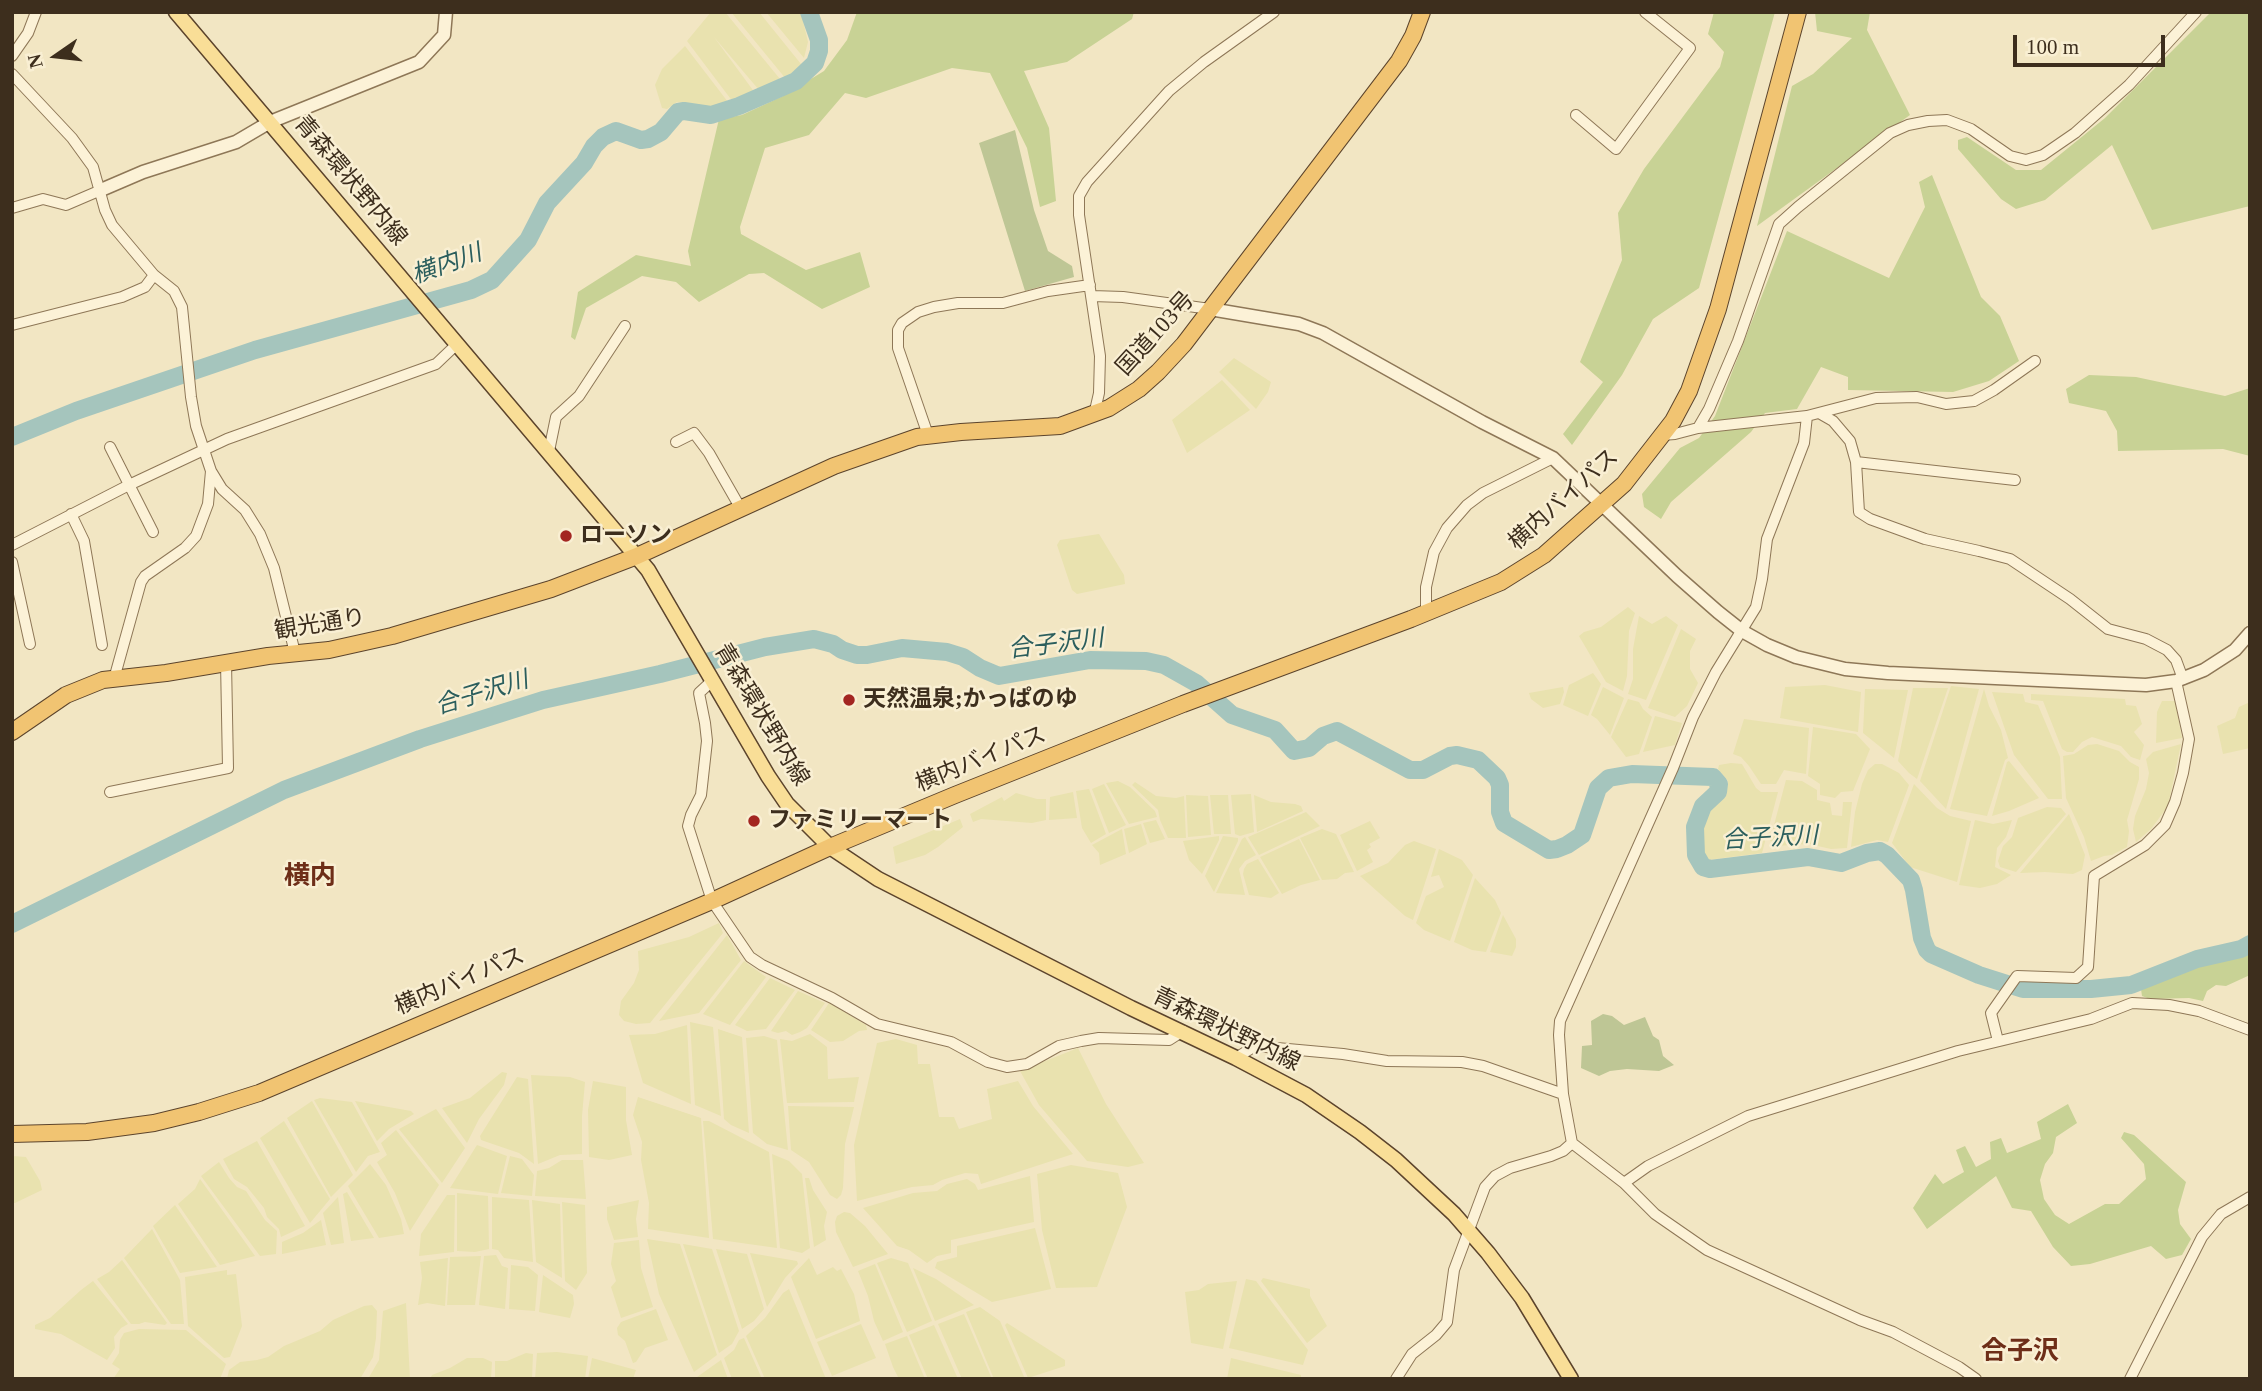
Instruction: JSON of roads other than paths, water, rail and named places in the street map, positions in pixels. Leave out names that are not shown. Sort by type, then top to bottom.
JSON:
[{"type":"highway","name":"国道103号","points":[[636,556],[834,466],[928,435],[1060,426],[1094,415],[1124,400],[1158,373],[1184,344],[1399,61],[1422,12]]},
{"type":"highway","name":"横内バイパス","points":[[12,1134],[87,1132],[154,1123],[259,1093],[1017,769],[1501,582],[1544,555],[1624,484],[1673,421],[1689,391],[1718,309],[1798,12]]},
{"type":"highway","name":"観光通り","points":[[12,732],[66,695],[86,685],[226,662],[329,650],[392,636],[551,589],[636,556]]},
{"type":"main road","name":"青森環状野内線","points":[[176,12],[648,570],[768,776],[787,804],[830,847],[878,879],[1306,1095],[1381,1147],[1454,1214],[1488,1253],[1522,1298],[1571,1379]]},
{"type":"street","points":[[12,55],[28,33],[36,12]]},
{"type":"street","points":[[12,208],[43,200],[66,205],[143,172],[236,142],[270,122],[419,62],[444,36],[446,12]]},
{"type":"street","points":[[1094,415],[1099,393],[1100,356],[1079,215],[1079,196],[1087,182],[1170,92],[1204,62],[1274,12]]},
{"type":"street","points":[[1576,115],[1616,149],[1690,48],[1645,12]]},
{"type":"street","points":[[1698,428],[1738,341],[1779,224],[1798,207],[1890,133],[1908,125],[1947,120],[1971,129],[2010,156],[2026,160],[2043,155],[2075,133],[2129,85],[2196,12]]},
{"type":"street","points":[[12,74],[72,138],[93,167],[112,225],[154,275],[174,291],[179,300],[184,316],[196,426],[211,471],[222,489],[245,510],[260,534],[274,568],[295,653]]},
{"type":"street","points":[[12,325],[122,297],[145,287],[154,275]]},
{"type":"street","points":[[928,435],[898,348],[898,330],[902,323],[918,312],[934,307],[958,303],[1003,303],[1048,291],[1091,290],[1299,324],[1323,333],[1482,422],[1553,458],[1677,576],[1742,631],[1796,657],[1845,669],[2146,685],[2180,680],[2204,670],[2235,650],[2250,633]]},
{"type":"street","points":[[549,451],[555,417],[579,396],[625,326]]},
{"type":"street","points":[[12,545],[129,485],[258,426],[436,364],[457,344]]},
{"type":"street","points":[[1662,435],[1698,428],[1819,414],[1876,398],[1917,397],[1946,404],[1974,401],[2035,362]]},
{"type":"street","points":[[1819,414],[1833,421],[1850,441],[1856,462],[1859,512],[1870,520],[1925,539],[2010,559],[2070,599],[2108,629],[2146,639],[2167,650],[2176,660],[2189,739],[2175,802],[2165,825],[2145,845],[2094,876],[2088,967],[2076,978],[2017,976],[1992,1013],[1998,1041]]},
{"type":"street","points":[[1807,416],[1804,443],[1767,539],[1756,607],[1716,672],[1699,706],[1560,1021],[1563,1094],[1572,1143],[1624,1183],[1655,1213],[1707,1250],[1860,1320],[1893,1332],[1976,1379]]},
{"type":"street","points":[[676,442],[694,433],[709,453],[741,509]]},
{"type":"street","points":[[110,447],[153,532]]},
{"type":"street","points":[[1426,612],[1426,587],[1434,552],[1447,528],[1467,505],[1483,493],[1553,458]]},
{"type":"street","points":[[1856,462],[2015,480]]},
{"type":"street","points":[[114,679],[141,582],[145,576],[185,548],[196,536],[204,521],[208,504],[211,471]]},
{"type":"street","points":[[71,514],[84,541],[102,645]]},
{"type":"street","points":[[12,562],[30,645]]},
{"type":"street","points":[[110,792],[228,768],[226,662]]},
{"type":"street","points":[[711,678],[699,693],[706,741],[701,795],[688,827],[712,901],[750,957],[877,1024],[951,1042],[988,1062],[1007,1067],[1027,1064],[1059,1046],[1082,1041],[1099,1038],[1168,1040],[1183,1031]]},
{"type":"street","points":[[1624,1183],[1648,1166],[1748,1116],[1893,1070],[2091,1019],[2132,1003],[2199,1011],[2250,1030]]},
{"type":"street","points":[[1236,1058],[1255,1046],[1387,1061],[1462,1062],[1483,1066],[1563,1094]]},
{"type":"street","points":[[1396,1379],[1412,1354],[1436,1335],[1447,1322],[1454,1270],[1485,1187],[1495,1176],[1510,1168],[1551,1156],[1572,1143]]},
{"type":"street","points":[[2130,1379],[2202,1237],[2221,1214],[2250,1197]]},
{"type":"waterway","name":"横内川","points":[[12,437],[76,411],[255,350],[471,290],[492,280],[528,240],[547,203],[584,163],[603,137],[616,131],[641,140],[648,139],[661,132],[678,112],[711,115],[796,81],[815,63],[819,51],[819,40],[809,12]]},
{"type":"waterway","name":"合子沢川","points":[[12,924],[284,790],[420,739],[543,700],[765,647],[814,639],[857,655],[902,648],[947,652],[963,657],[999,676],[1090,660],[1146,661],[1164,665],[1196,683],[1232,715],[1275,730],[1294,751],[1309,748],[1323,736],[1337,731],[1410,770],[1423,770],[1450,756],[1478,760],[1497,778],[1500,785],[1500,812],[1504,823],[1549,850],[1567,845],[1582,835],[1598,788],[1609,778],[1632,774],[1713,777],[1719,784],[1718,792],[1703,806],[1695,827],[1696,855],[1703,867],[1710,869],[1808,857],[1841,863],[1880,851],[1911,880],[1922,938],[1931,954],[1979,975],[2023,989],[2091,989],[2131,985],[2197,959],[2241,949],[2250,944]]},
{"type":"place","name":"ローソン","points":[[566,536]]},
{"type":"place","name":"天然温泉;かっぱのゆ","points":[[849,700]]},
{"type":"place","name":"ファミリーマート","points":[[754,821]]},
{"type":"district","name":"横内","points":[[310,877]]},
{"type":"district","name":"合子沢","points":[[2020,1352]]}]
